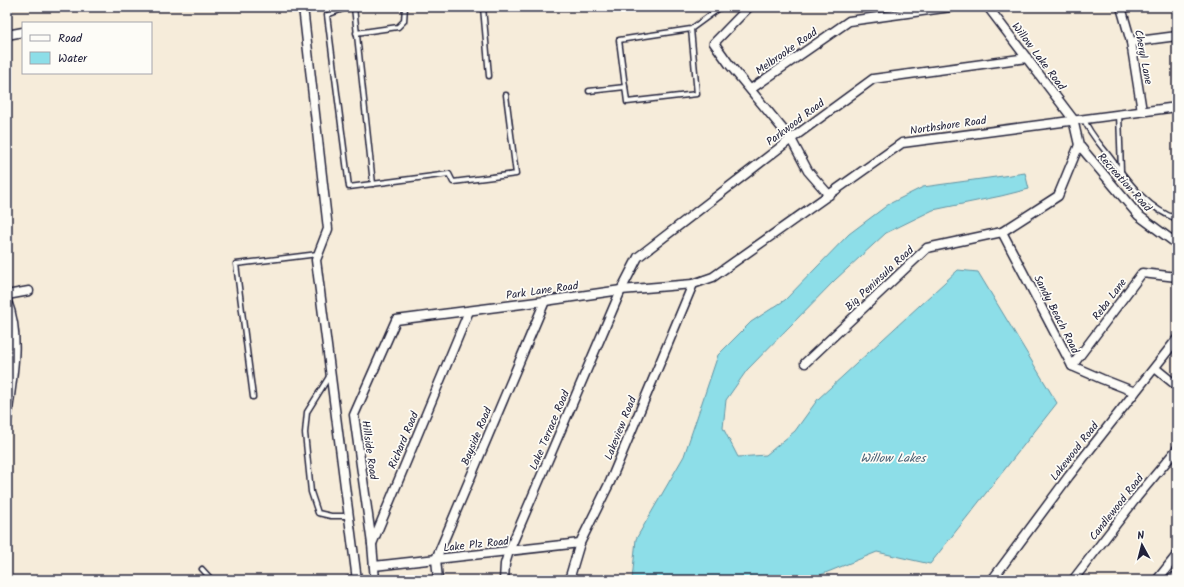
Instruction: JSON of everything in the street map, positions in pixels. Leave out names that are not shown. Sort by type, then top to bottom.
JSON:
[{"type":"street","points":[[303,7],[328,230],[316,260],[357,578]]},
{"type":"street","points":[[750,7],[714,43],[729,64],[791,139],[808,171],[829,195]]},
{"type":"street","name":"Melbrooke Road","points":[[751,89],[849,21],[951,7]]},
{"type":"street","name":"Willow Lake Road","points":[[988,7],[1073,119]]},
{"type":"street","name":"Cheryl Lane","points":[[1121,7],[1131,42],[1142,111]]},
{"type":"street","points":[[7,34],[22,32]]},
{"type":"street","points":[[1131,42],[1177,36]]},
{"type":"street","name":"Parkwood Road","points":[[621,290],[638,257],[791,139],[873,79],[1027,58]]},
{"type":"street","name":"Northshore Road","points":[[692,284],[713,277],[902,143],[1073,119],[1177,107]]},
{"type":"street","points":[[1073,119],[1079,145]]},
{"type":"street","name":"Big Peninsula Road","points":[[805,363],[927,248],[1002,232],[1058,196],[1079,145]]},
{"type":"street","name":"Recreation Road","points":[[1079,145],[1138,215],[1177,244]]},
{"type":"street","name":"Sandy Beach Road","points":[[1002,232],[1072,366],[1135,392]]},
{"type":"street","name":"Reba Lane","points":[[1072,366],[1142,273],[1177,277]]},
{"type":"street","name":"Park Lane Road","points":[[396,320],[621,290],[692,284]]},
{"type":"street","name":"Lakeview Road","points":[[569,580],[580,543],[610,482],[692,284]]},
{"type":"street","name":"Lake Terrace Road","points":[[504,580],[505,564],[509,551],[621,290]]},
{"type":"street","points":[[7,295],[29,291]]},
{"type":"street","points":[[7,301],[15,338],[7,419]]},
{"type":"street","name":"Bayside Road","points":[[438,580],[436,559],[545,301]]},
{"type":"street","name":"Richard Road","points":[[375,580],[372,544],[469,311]]},
{"type":"street","name":"Hillside Road","points":[[372,544],[354,415],[396,320]]},
{"type":"street","name":"Lakewood Road","points":[[992,580],[1069,476],[1177,339]]},
{"type":"street","points":[[1155,368],[1177,386]]},
{"type":"street","name":"Candlewood Road","points":[[1073,580],[1137,497],[1177,449]]},
{"type":"street","name":"Lake Plz Road","points":[[374,566],[580,543]]},
{"type":"street","points":[[1157,580],[1177,554]]},
{"type":"street","points":[[1168,580],[1177,576]]},
{"type":"lane","points":[[348,7],[327,15],[349,187],[449,174],[453,182],[516,174],[506,95]]},
{"type":"lane","points":[[354,7],[373,184]]},
{"type":"lane","points":[[356,33],[398,27],[404,21],[405,7]]},
{"type":"lane","points":[[482,7],[489,76]]},
{"type":"lane","points":[[691,29],[697,94],[627,102],[619,40],[691,29],[721,7]]},
{"type":"lane","points":[[589,91],[625,86]]},
{"type":"lane","points":[[1119,114],[1121,172]]},
{"type":"lane","points":[[1084,118],[1086,125],[1129,183],[1150,204],[1171,218],[1177,219]]},
{"type":"lane","points":[[253,397],[236,264],[319,254]]},
{"type":"lane","points":[[331,373],[307,412],[306,433],[311,492],[318,513],[331,516],[350,516]]},
{"type":"lane","points":[[202,569],[212,580]]},
{"type":"lane","points":[[346,580],[357,578]]},
{"type":"water","name":"Willow Lakes","points":[[1025,173],[1029,189],[933,210],[886,233],[835,280],[747,370],[726,400],[723,428],[738,457],[766,455],[795,431],[818,399],[958,270],[978,272],[1057,403],[930,564],[877,552],[808,580],[632,580],[636,539],[684,456],[718,355],[751,322],[785,300],[849,234],[889,204],[923,187]]}]
